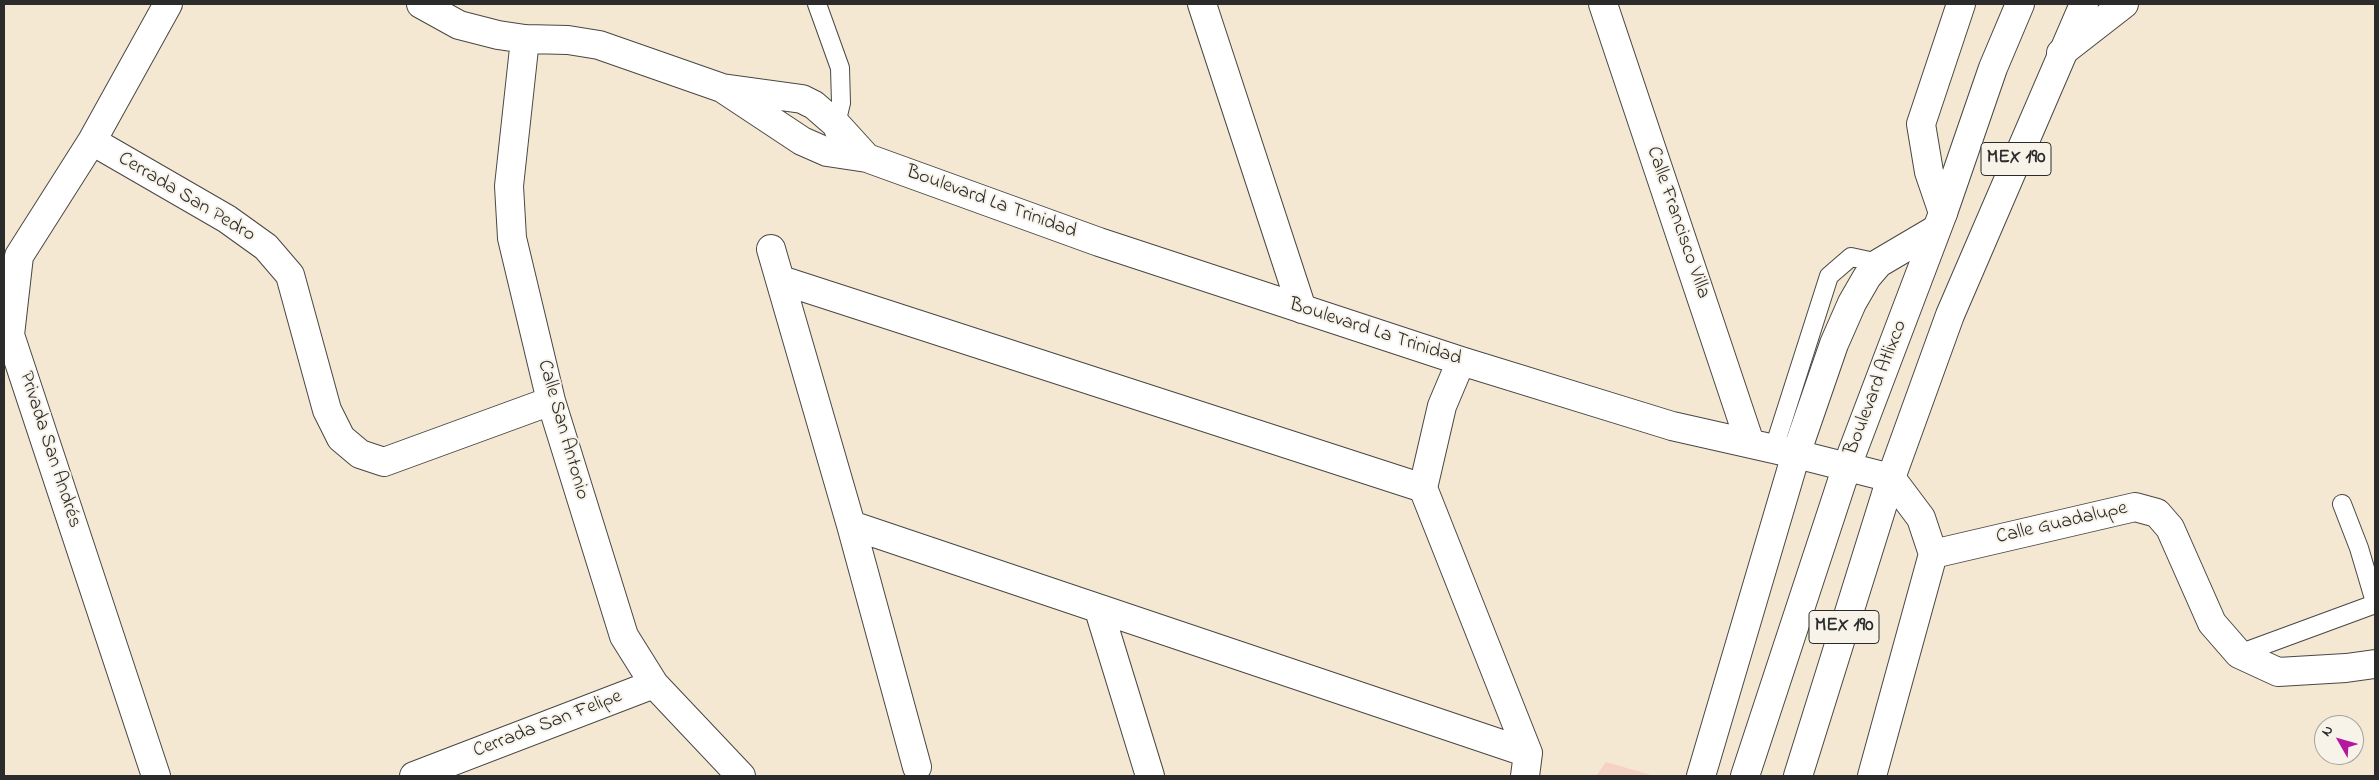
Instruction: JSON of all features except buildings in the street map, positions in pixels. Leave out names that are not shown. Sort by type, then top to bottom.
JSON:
[{"type":"main road","name":"Privada San Andrés","points":[[156,776],[10,335],[18,256],[92,141],[168,4]]},
{"type":"main road","name":"Boulevard La Trinidad","points":[[421,4],[459,25],[525,40],[568,40],[599,45],[722,88],[802,99],[814,105],[837,125],[867,158]]},
{"type":"main road","points":[[1202,4],[1302,309]]},
{"type":"main road","name":"Calle Francisco Villa","points":[[1603,4],[1774,449]]},
{"type":"main road","points":[[1701,776],[1774,449],[1834,344],[1848,311],[1867,277],[1878,263],[1939,222],[1921,124],[1961,4]]},
{"type":"main road","name":"Boulevard Atlixco","points":[[1744,776],[1848,466],[1939,222],[1992,68],[2020,4]]},
{"type":"main road","name":"MEX 190","points":[[1798,776],[1891,478],[1950,316],[2084,4]]},
{"type":"main road","points":[[2067,41],[2097,4]]},
{"type":"main road","points":[[2067,41],[2124,4]]},
{"type":"main road","name":"Calle San Antonio","points":[[525,40],[509,186],[512,238],[551,401],[624,636],[654,684],[742,776]]},
{"type":"main road","name":"Boulevard La Trinidad","points":[[722,88],[809,145],[827,152],[867,158],[1014,213],[1302,309],[1461,361],[1672,426],[1848,466],[1891,478]]},
{"type":"main road","name":"Cerrada San Pedro","points":[[92,141],[227,219],[266,247],[290,275],[327,410],[341,438],[360,454],[384,462],[551,401]]},
{"type":"main road","points":[[771,248],[851,525],[917,767]]},
{"type":"main road","points":[[781,280],[1423,488]]},
{"type":"main road","points":[[1461,361],[1442,406],[1423,488],[1526,765]]},
{"type":"main road","points":[[1872,776],[1933,554],[1921,518],[1891,478]]},
{"type":"main road","name":"Calle Guadalupe","points":[[1933,554],[2135,507],[2157,513],[2170,528],[2212,623],[2239,654],[2278,672],[2346,668],[2375,664]]},
{"type":"main road","points":[[851,525],[1099,610],[1526,765]]},
{"type":"main road","points":[[1099,610],[1150,776]]},
{"type":"main road","name":"Cerrada San Felipe","points":[[414,776],[654,684]]},
{"type":"lane","points":[[817,4],[840,68],[841,103],[837,125],[827,152]]},
{"type":"lane","points":[[2239,654],[2375,603],[2359,548],[2342,504]]},
{"type":"shaded area","points":[[1606,762],[1655,776],[1596,776]]}]
